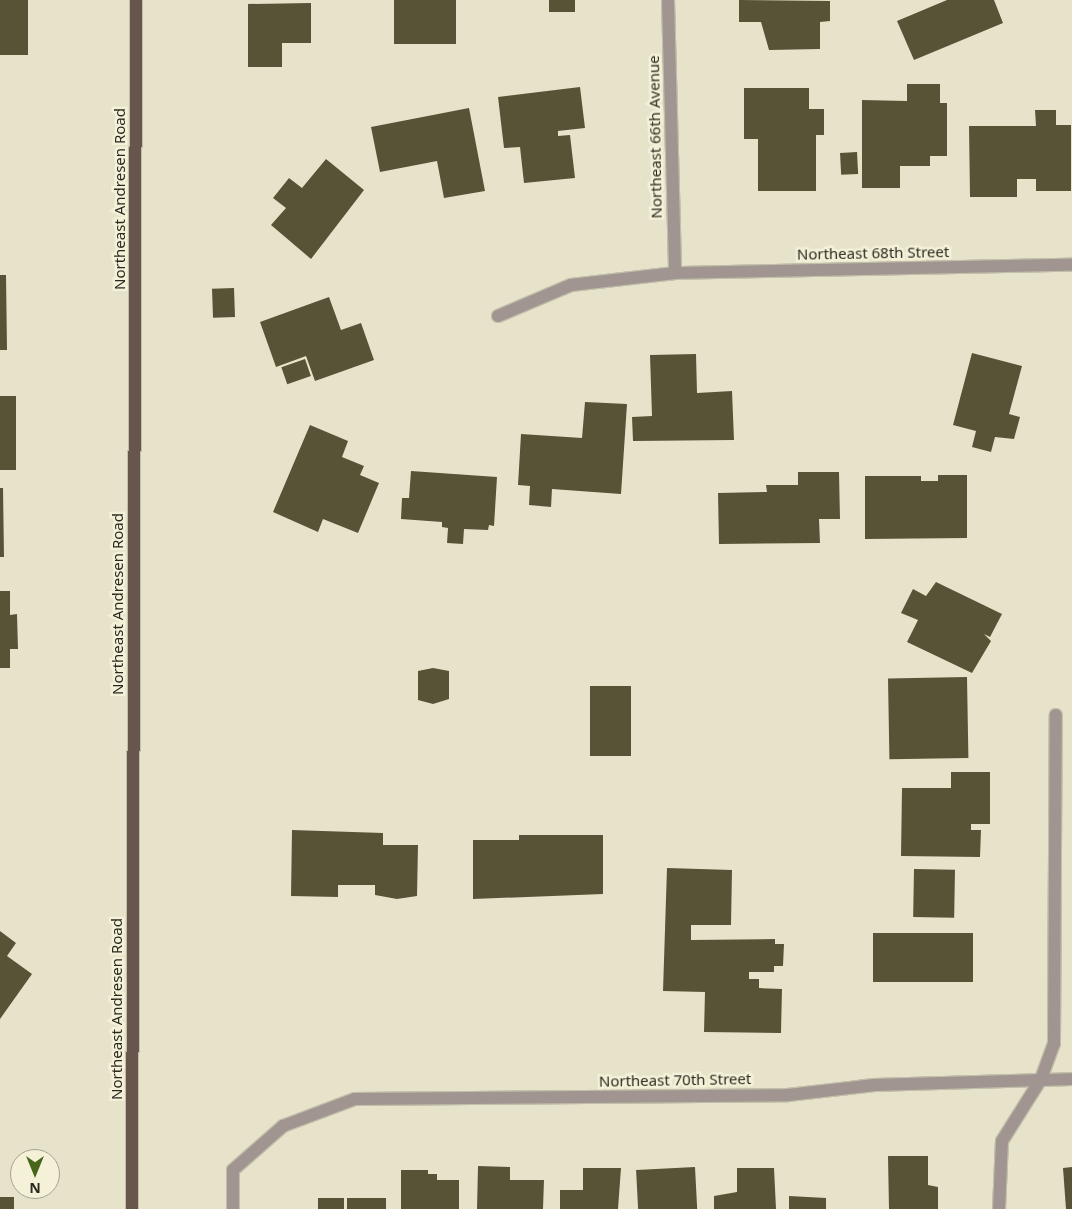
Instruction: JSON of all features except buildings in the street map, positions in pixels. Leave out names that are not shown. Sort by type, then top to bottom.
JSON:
[{"type":"main road","name":"Northeast Andresen Road","points":[[132,1209],[136,0]]},
{"type":"street","name":"Northeast 66th Avenue","points":[[668,0],[675,273]]},
{"type":"street","name":"Northeast 68th Street","points":[[498,316],[571,285],[675,273],[1072,266]]},
{"type":"street","points":[[999,1209],[1002,1142],[1041,1079],[1054,1044],[1056,715]]},
{"type":"street","name":"Northeast 70th Street","points":[[233,1209],[234,1170],[283,1126],[355,1099],[788,1095],[874,1085],[1072,1079]]}]
